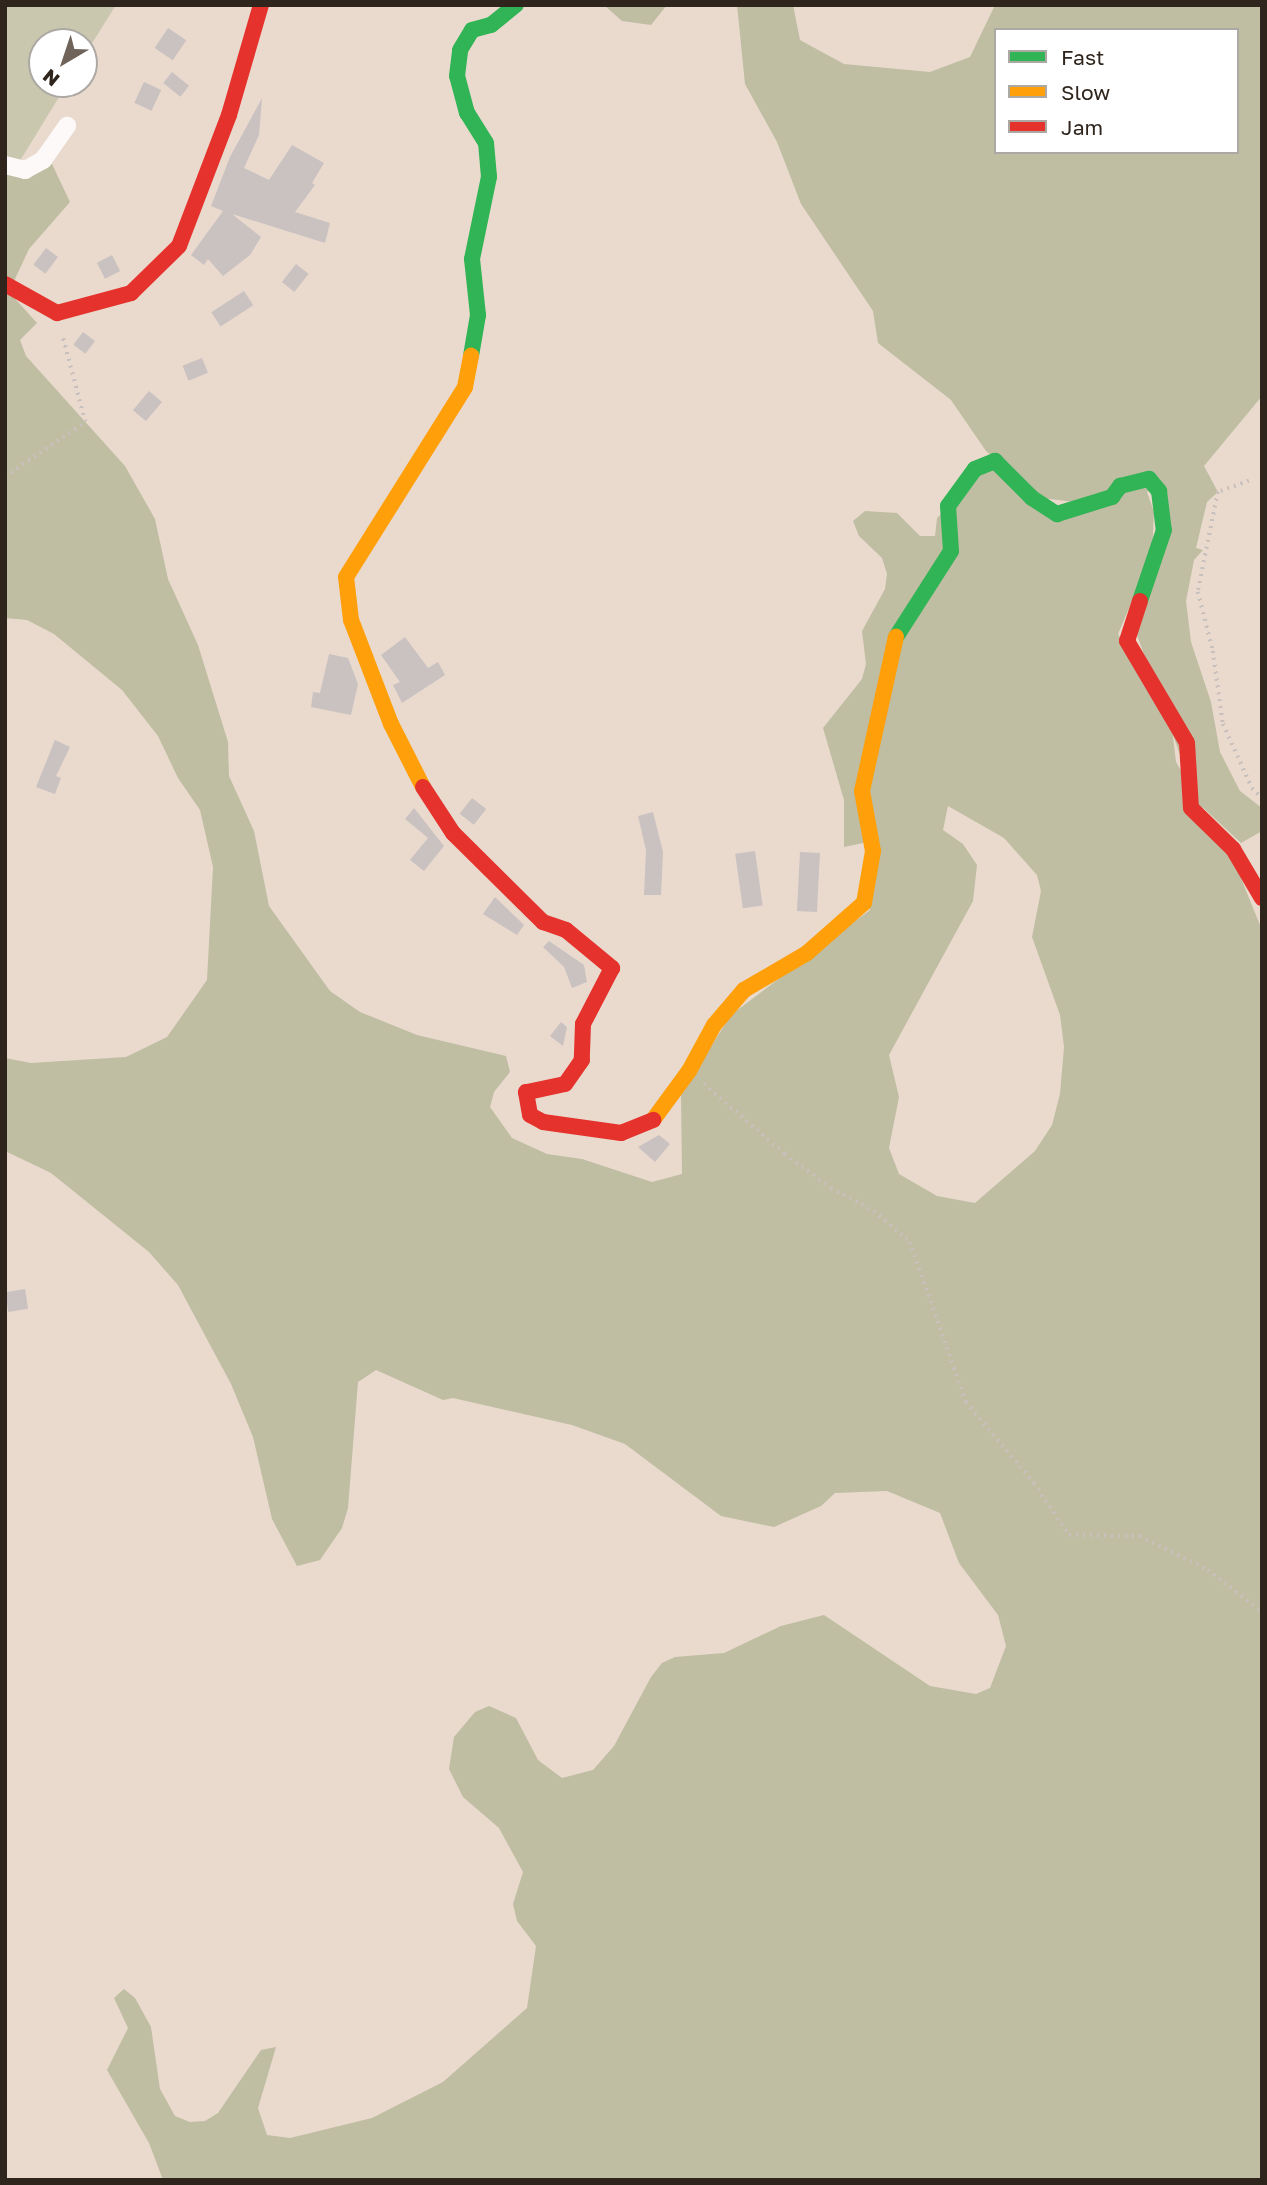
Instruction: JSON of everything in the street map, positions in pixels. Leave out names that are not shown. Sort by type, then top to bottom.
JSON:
[{"type":"street","points":[[5,284],[57,313],[131,293],[179,246],[229,115],[261,5]]},
{"type":"street","points":[[516,5],[491,25],[472,30],[460,50],[457,76],[467,113],[486,143],[489,177],[472,259],[478,316],[465,387],[346,577],[351,620],[412,769],[453,833],[543,922],[566,930],[612,968],[602,995],[583,1024],[582,1060],[565,1084],[526,1092],[530,1115],[543,1122],[621,1133],[654,1119],[689,1071],[715,1025],[744,990],[807,953],[864,903],[873,851],[862,791],[893,642],[951,551],[948,506],[975,468],[995,461],[1032,498],[1057,514],[1112,497],[1120,486],[1149,479],[1159,491],[1164,530],[1127,641],[1187,743],[1191,808],[1233,849],[1262,898]]},
{"type":"street","points":[[5,165],[25,170],[43,160],[67,125]]},
{"type":"path","points":[[5,477],[85,422],[57,313]]},
{"type":"path","points":[[1249,481],[1218,492],[1198,592],[1213,651],[1223,724],[1252,788],[1262,798]]},
{"type":"path","points":[[689,1071],[785,1154],[831,1188],[874,1211],[910,1242],[966,1402],[1034,1483],[1069,1535],[1139,1536],[1208,1570],[1262,1612]]},
{"type":"shaded area","points":[[5,5],[116,5],[98,34],[98,28],[28,28],[28,98],[58,98],[15,169],[5,168]]},
{"type":"shaded area","points":[[604,5],[667,5],[651,25],[622,21]]},
{"type":"shaded area","points":[[737,5],[793,5],[800,40],[844,64],[930,72],[970,57],[995,5],[1262,5],[1262,396],[1204,466],[1218,492],[1207,502],[1196,548],[1203,550],[1194,560],[1186,601],[1191,642],[1211,702],[1220,752],[1240,791],[1262,808],[1262,831],[1241,843],[1197,802],[1137,635],[1165,489],[1074,502],[1042,498],[986,451],[951,400],[878,343],[873,311],[801,204],[777,142],[745,84]]},
{"type":"shaded area","points":[[52,164],[70,202],[29,249],[9,292],[37,323],[20,340],[26,356],[125,466],[155,519],[168,579],[198,645],[228,742],[229,776],[254,831],[269,906],[330,991],[360,1012],[417,1035],[506,1056],[510,1072],[494,1092],[490,1107],[512,1138],[547,1154],[582,1159],[652,1182],[682,1174],[681,1093],[731,1015],[870,910],[868,842],[844,847],[844,800],[823,728],[862,679],[866,664],[862,631],[885,589],[887,574],[882,558],[859,536],[853,521],[865,511],[897,513],[920,536],[935,536],[937,518],[981,474],[997,468],[1039,512],[1146,489],[1154,512],[1152,554],[1118,634],[1172,728],[1176,762],[1236,866],[1262,930],[1262,2180],[163,2180],[149,2143],[107,2070],[128,2028],[114,1998],[124,1989],[135,1998],[151,2027],[160,2089],[175,2116],[190,2122],[205,2121],[218,2113],[261,2050],[276,2047],[258,2108],[267,2135],[290,2138],[372,2118],[443,2082],[527,2008],[536,1946],[517,1921],[513,1904],[523,1872],[499,1828],[463,1797],[449,1769],[454,1737],[475,1712],[489,1706],[516,1718],[538,1760],[562,1778],[593,1770],[614,1746],[651,1677],[662,1663],[675,1657],[724,1653],[781,1626],[824,1615],[930,1686],[976,1694],[990,1688],[1006,1646],[998,1615],[959,1563],[940,1513],[887,1491],[835,1493],[821,1506],[774,1527],[721,1516],[625,1444],[572,1425],[453,1398],[443,1400],[376,1370],[358,1382],[348,1508],[342,1528],[320,1560],[297,1566],[272,1519],[253,1437],[231,1384],[178,1285],[149,1252],[51,1173],[5,1151],[5,1058],[31,1063],[126,1057],[167,1037],[207,980],[213,867],[200,810],[178,778],[158,736],[122,690],[54,634],[27,620],[5,618],[5,168]],"holes":[[[948,806],[1004,838],[1037,875],[1041,891],[1032,937],[1060,1015],[1064,1047],[1060,1094],[1052,1125],[1035,1151],[975,1203],[937,1196],[899,1174],[889,1148],[899,1097],[889,1055],[973,901],[977,865],[963,844],[943,830]]]},
{"type":"building","points":[[168,28],[186,40],[173,60],[155,48]]},
{"type":"building","points":[[172,72],[189,86],[180,97],[163,83]]},
{"type":"building","points":[[144,82],[161,90],[151,111],[134,103]]},
{"type":"building","points":[[262,98],[259,135],[244,168],[269,180],[292,145],[324,163],[312,183],[315,185],[295,212],[330,223],[325,243],[232,214],[261,237],[250,255],[223,276],[208,259],[204,265],[191,255],[223,211],[211,206],[230,157]]},
{"type":"building","points":[[46,248],[58,257],[45,274],[33,265]]},
{"type":"building","points":[[112,255],[120,271],[105,279],[97,263]]},
{"type":"building","points":[[296,264],[309,274],[294,292],[282,282]]},
{"type":"building","points":[[244,291],[253,305],[221,326],[211,312]]},
{"type":"building","points":[[83,332],[95,341],[85,354],[73,345]]},
{"type":"building","points":[[202,358],[208,373],[189,381],[183,366]]},
{"type":"building","points":[[149,391],[162,402],[146,421],[133,410]]},
{"type":"building","points":[[405,637],[428,668],[438,662],[445,675],[402,703],[393,685],[400,682],[381,655]]},
{"type":"building","points":[[329,654],[348,658],[358,684],[351,715],[311,707],[313,692],[320,693]]},
{"type":"building","points":[[55,740],[70,747],[56,776],[61,778],[55,794],[36,787]]},
{"type":"building","points":[[472,798],[486,809],[474,825],[460,814]]},
{"type":"building","points":[[414,808],[444,846],[424,871],[410,860],[428,838],[405,819]]},
{"type":"building","points":[[653,812],[663,852],[661,895],[644,895],[646,850],[638,816]]},
{"type":"building","points":[[755,851],[763,905],[743,908],[735,854]]},
{"type":"building","points":[[800,852],[820,853],[817,912],[797,911]]},
{"type":"building","points":[[495,897],[524,925],[517,935],[483,914]]},
{"type":"building","points":[[549,941],[584,965],[587,982],[572,988],[564,967],[543,947]]},
{"type":"building","points":[[561,1022],[567,1027],[563,1046],[550,1036]]},
{"type":"building","points":[[659,1135],[670,1144],[655,1162],[638,1147]]},
{"type":"building","points":[[25,1289],[28,1309],[8,1312],[5,1292]]},
{"type":"traffic: fast","points":[[471,356],[478,315],[472,259],[489,177],[486,143],[467,113],[457,76],[460,50],[472,30],[491,25],[516,5]]},
{"type":"traffic: fast","points":[[896,637],[951,551],[948,506],[975,469],[995,461],[1032,498],[1057,514],[1112,497],[1120,486],[1149,479],[1159,491],[1164,530],[1140,601]]},
{"type":"traffic: slow","points":[[423,787],[391,724],[351,620],[346,577],[465,387],[471,356]]},
{"type":"traffic: slow","points":[[653,1120],[689,1071],[714,1025],[744,990],[807,953],[864,903],[873,851],[862,791],[896,637]]},
{"type":"traffic: jam","points":[[5,284],[57,313],[131,293],[179,246],[229,115],[261,5]]},
{"type":"traffic: jam","points":[[1140,601],[1127,641],[1187,743],[1191,808],[1233,849],[1262,898]]},
{"type":"traffic: jam","points":[[423,787],[453,833],[543,922],[566,930],[612,968],[583,1024],[582,1060],[565,1084],[526,1092],[530,1115],[543,1122],[621,1133],[653,1120]]}]
